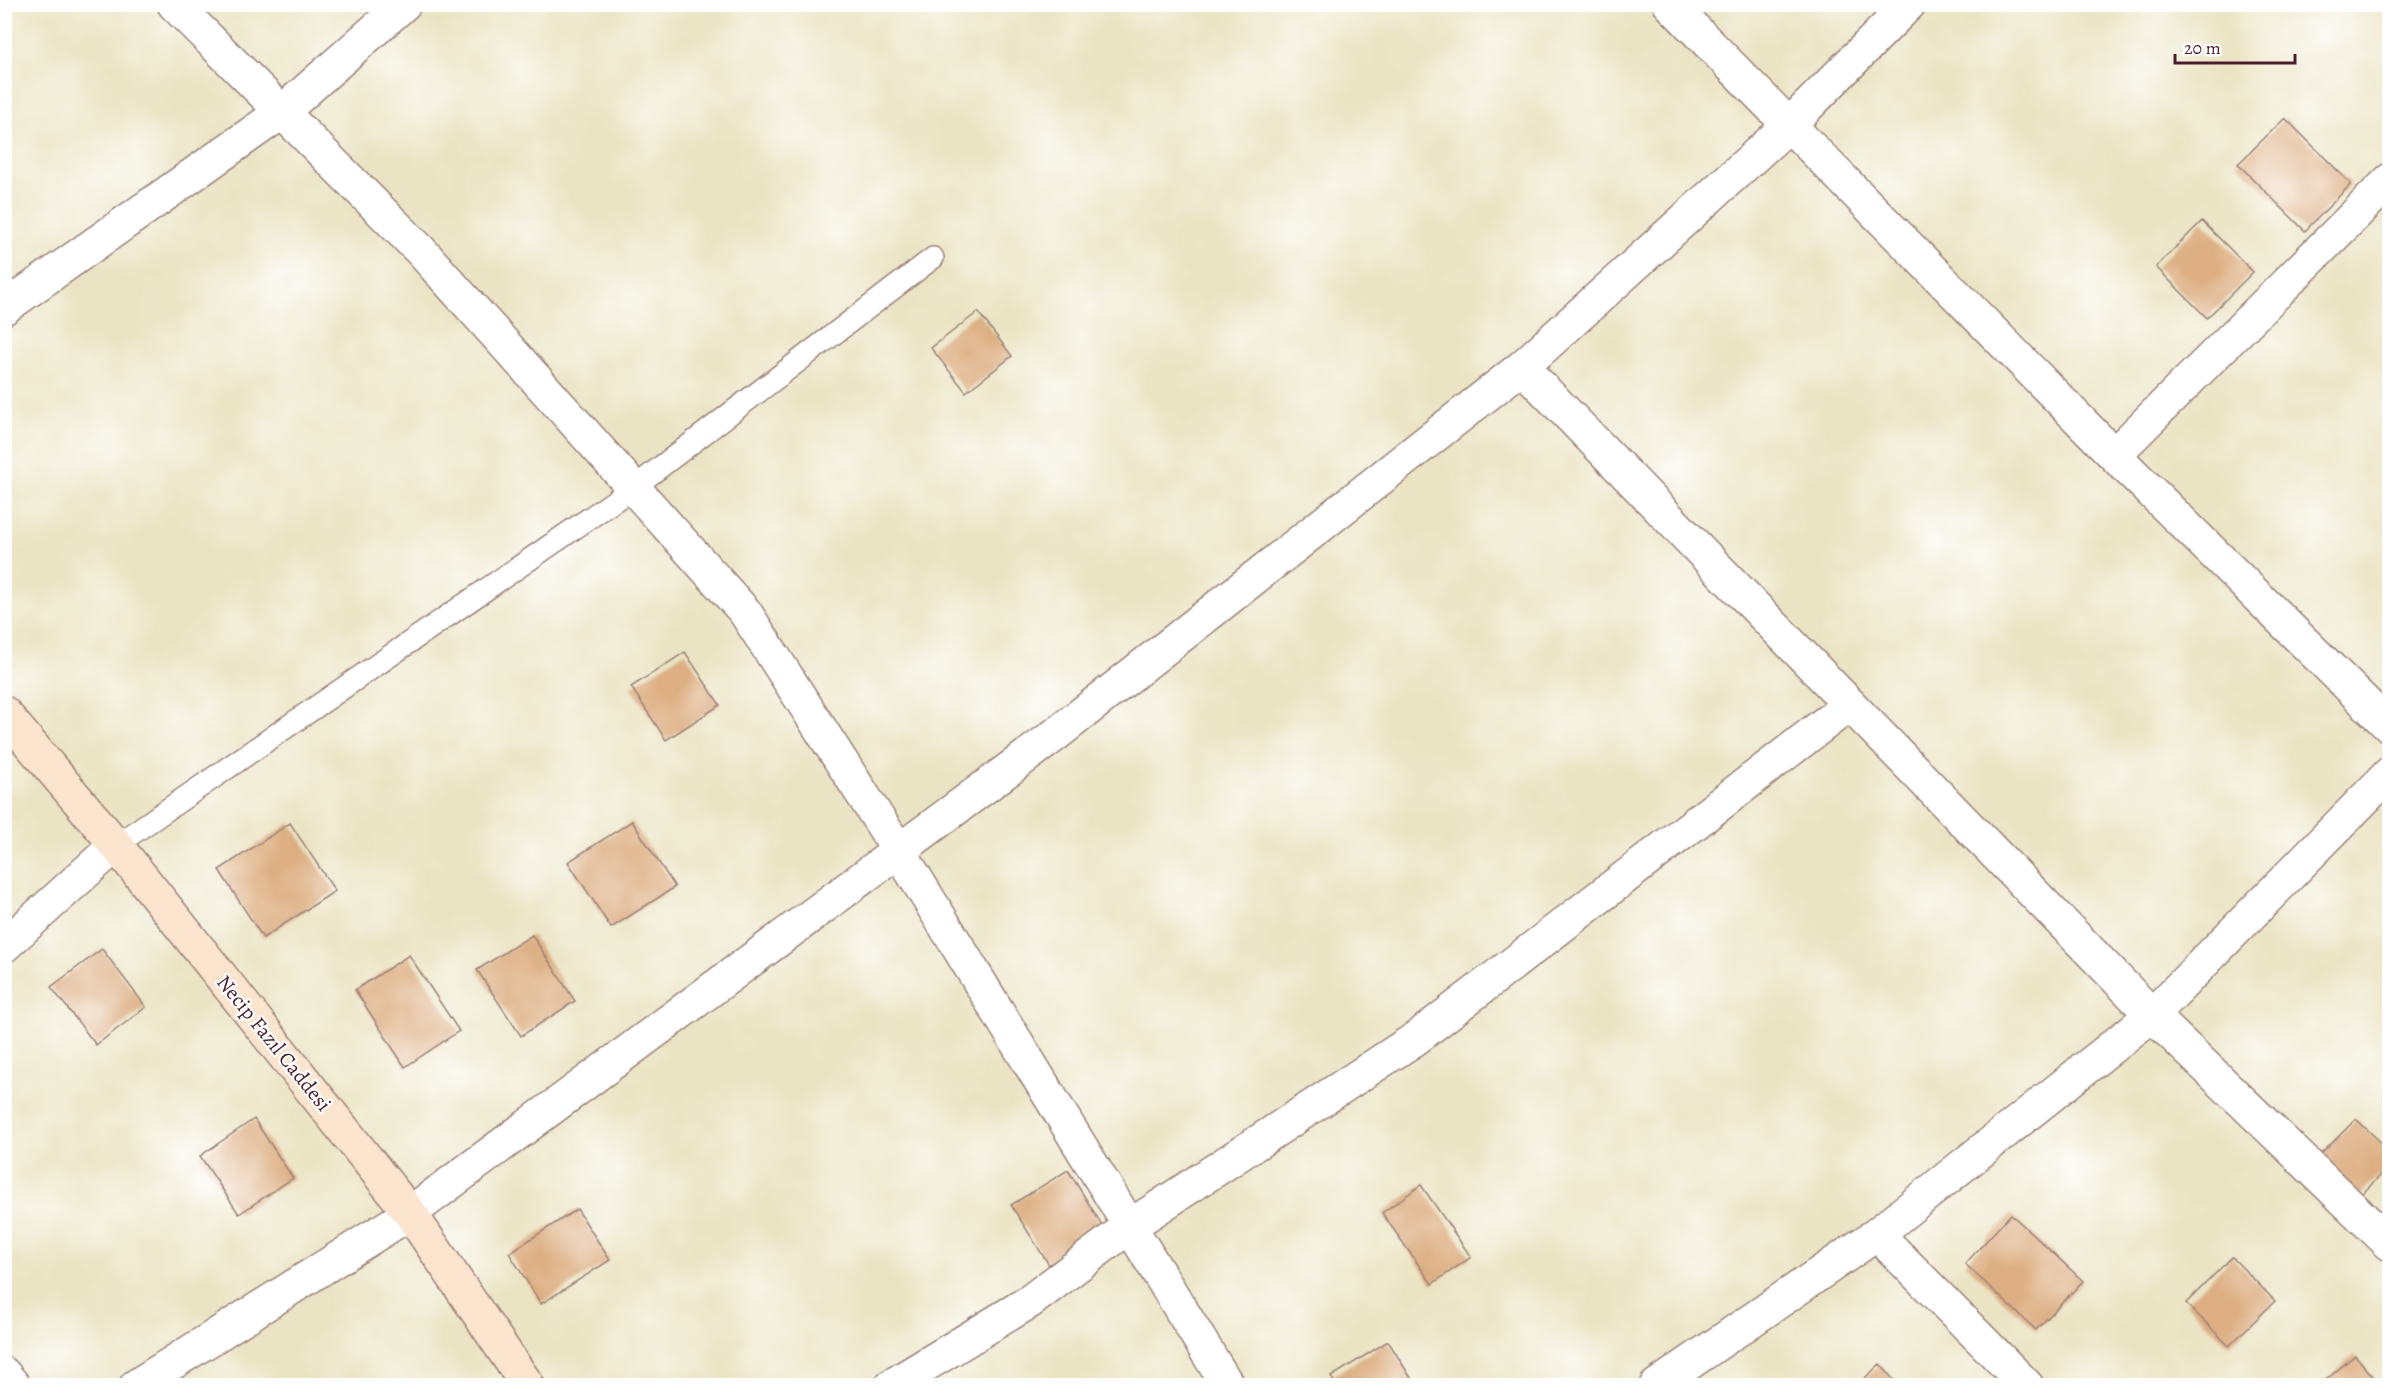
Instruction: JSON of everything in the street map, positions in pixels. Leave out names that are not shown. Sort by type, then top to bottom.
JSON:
[{"type":"street","points":[[174,4],[421,251],[745,612],[899,851],[1228,1386]]},
{"type":"street","points":[[4,308],[282,112],[404,4]]},
{"type":"street","points":[[1670,4],[2114,455],[2390,727]]},
{"type":"street","points":[[136,1386],[410,1213],[1055,735],[1522,367],[1789,126],[1909,4]]},
{"type":"street","points":[[2114,455],[2390,180]]},
{"type":"street","points":[[1522,367],[2152,1015],[2390,1244]]},
{"type":"street","points":[[891,1386],[1029,1302],[1130,1226],[1415,1039],[1850,704]]},
{"type":"street","name":"Necip Fazıl Caddesi","points":[[4,713],[116,845],[410,1213],[528,1386]]},
{"type":"street","points":[[1656,1386],[1876,1234],[2152,1015],[2390,772]]},
{"type":"street","points":[[4,946],[116,845]]},
{"type":"street","points":[[1876,1234],[2027,1386]]},
{"type":"street","points":[[4,1374],[14,1386]]},
{"type":"lane","points":[[116,845],[633,488],[933,258]]},
{"type":"building","points":[[2285,118],[2351,184],[2305,231],[2238,164]]},
{"type":"building","points":[[2202,221],[2253,272],[2207,318],[2156,267]]},
{"type":"building","points":[[978,312],[1012,356],[966,392],[931,348]]},
{"type":"building","points":[[685,652],[720,705],[666,740],[631,687]]},
{"type":"building","points":[[632,821],[675,887],[611,928],[568,862]]},
{"type":"building","points":[[290,823],[335,891],[263,938],[219,870]]},
{"type":"building","points":[[532,935],[575,1001],[521,1036],[477,970]]},
{"type":"building","points":[[102,949],[146,1007],[96,1045],[51,987]]},
{"type":"building","points":[[409,955],[459,1031],[405,1067],[355,990]]},
{"type":"building","points":[[254,1119],[293,1178],[239,1214],[200,1156]]},
{"type":"building","points":[[2356,1119],[2390,1151],[2390,1166],[2359,1197],[2318,1157]]},
{"type":"building","points":[[1068,1170],[1105,1230],[1049,1265],[1011,1205]]},
{"type":"building","points":[[1421,1185],[1471,1257],[1432,1284],[1382,1213]]},
{"type":"building","points":[[577,1209],[610,1260],[541,1304],[509,1253]]},
{"type":"building","points":[[2011,1214],[2083,1281],[2036,1330],[1965,1264]]},
{"type":"building","points":[[2232,1257],[2275,1301],[2229,1346],[2186,1303]]},
{"type":"building","points":[[1388,1341],[1416,1386],[1337,1386],[1331,1377]]},
{"type":"building","points":[[2355,1355],[2381,1386],[2319,1386]]},
{"type":"building","points":[[1880,1364],[1899,1386],[1856,1386]]}]
